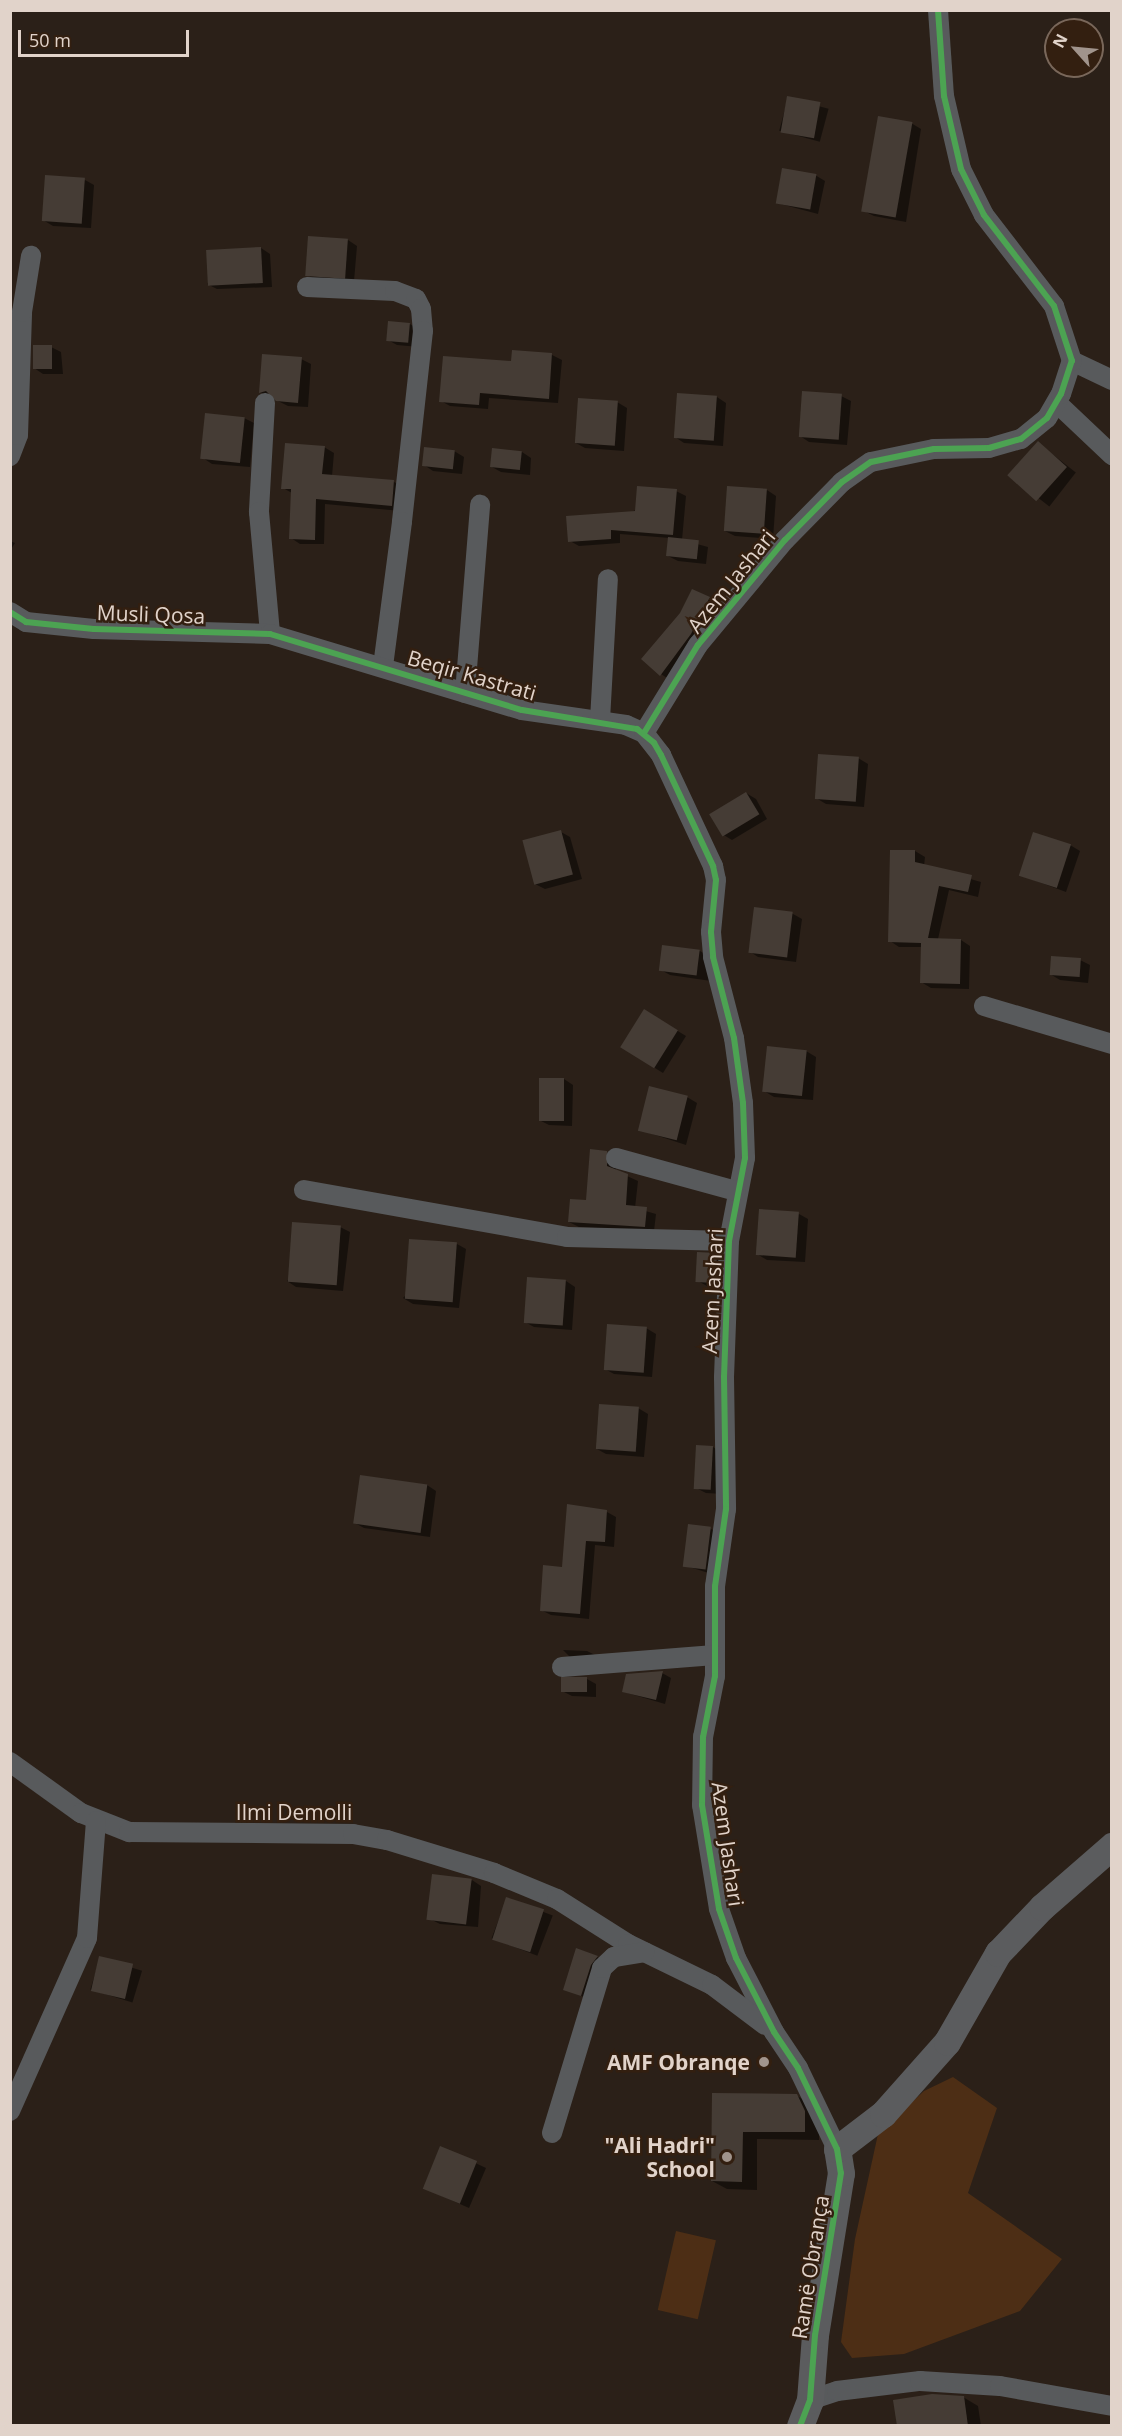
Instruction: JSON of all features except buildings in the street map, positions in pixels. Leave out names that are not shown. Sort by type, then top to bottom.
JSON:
[{"type":"street","points":[[938,10],[950,129],[967,185],[984,215],[1054,306],[1072,361],[1112,380]]},
{"type":"street","points":[[10,456],[18,435],[22,312],[31,256]]},
{"type":"street","name":"Beqir Kastrati","points":[[307,287],[395,291],[416,299],[421,309],[423,331],[383,666]]},
{"type":"street","name":"Azem Jashari","points":[[837,2149],[798,2068],[774,2032],[736,1958],[712,1875],[702,1771],[715,1655],[715,1586],[726,1509],[724,1377],[729,1241],[736,1191],[745,1158],[743,1103],[734,1038],[713,957],[711,932],[716,880],[662,755],[644,733],[698,645],[785,540],[842,482],[871,462],[934,449],[989,448],[1021,439],[1036,430],[1057,403],[1072,361]]},
{"type":"street","points":[[265,403],[259,512],[270,634]]},
{"type":"street","points":[[1057,403],[1112,455]]},
{"type":"street","name":"Beqir Kastrati","points":[[465,693],[480,505]]},
{"type":"street","points":[[600,720],[608,579]]},
{"type":"street","name":"Musli Qosa","points":[[10,612],[26,622],[94,630],[270,634],[293,639]]},
{"type":"street","name":"Beqir Kastrati","points":[[293,639],[522,710],[600,720],[644,733]]},
{"type":"street","points":[[984,1006],[1112,1044]]},
{"type":"street","points":[[616,1158],[736,1191]]},
{"type":"street","points":[[304,1190],[567,1237],[729,1241]]},
{"type":"street","points":[[562,1667],[715,1655]]},
{"type":"street","name":"Ilmi Demolli","points":[[10,1762],[96,1821],[146,1835],[318,1832],[387,1840],[526,1884],[645,1952],[712,1985],[774,2032]]},
{"type":"street","points":[[10,2111],[87,1938],[96,1821]]},
{"type":"street","points":[[837,2149],[883,2114],[947,2042],[999,1953],[1042,1907],[1112,1846]]},
{"type":"street","points":[[552,2133],[602,1968],[614,1957],[645,1952]]},
{"type":"street","name":"Ramë Obrança","points":[[800,2426],[810,2400],[815,2335],[841,2173],[837,2149]]},
{"type":"street","points":[[810,2400],[837,2391],[920,2381],[1000,2386],[1112,2406]]},
{"type":"shaded area","points":[[953,2077],[997,2108],[968,2193],[1062,2259],[1020,2311],[904,2354],[852,2358],[841,2342],[855,2239],[878,2134],[924,2091]]},
{"type":"shaded area","points":[[676,2231],[716,2240],[698,2319],[658,2310]]},
{"type":"cycle path","points":[[644,733],[698,645],[785,540],[842,482],[871,462],[934,449],[989,448],[1021,439],[1047,418],[1061,394],[1072,361],[1054,306],[984,215],[961,169],[944,96],[938,10]]},
{"type":"cycle path","points":[[10,612],[26,622],[94,629],[270,634],[522,710],[637,729],[654,743],[661,755],[713,866],[716,880],[711,932],[713,957],[734,1038],[743,1103],[745,1158],[729,1241],[724,1377],[726,1509],[715,1586],[715,1676],[703,1737],[702,1805],[719,1909],[736,1958],[774,2032],[798,2068],[837,2149],[841,2173],[815,2335],[810,2400],[800,2426]]},
{"type":"place","name":"AMF Obranqe","points":[[764,2062]]},
{"type":"place","name":"\"Ali Hadri\" School","points":[[727,2157]]}]
